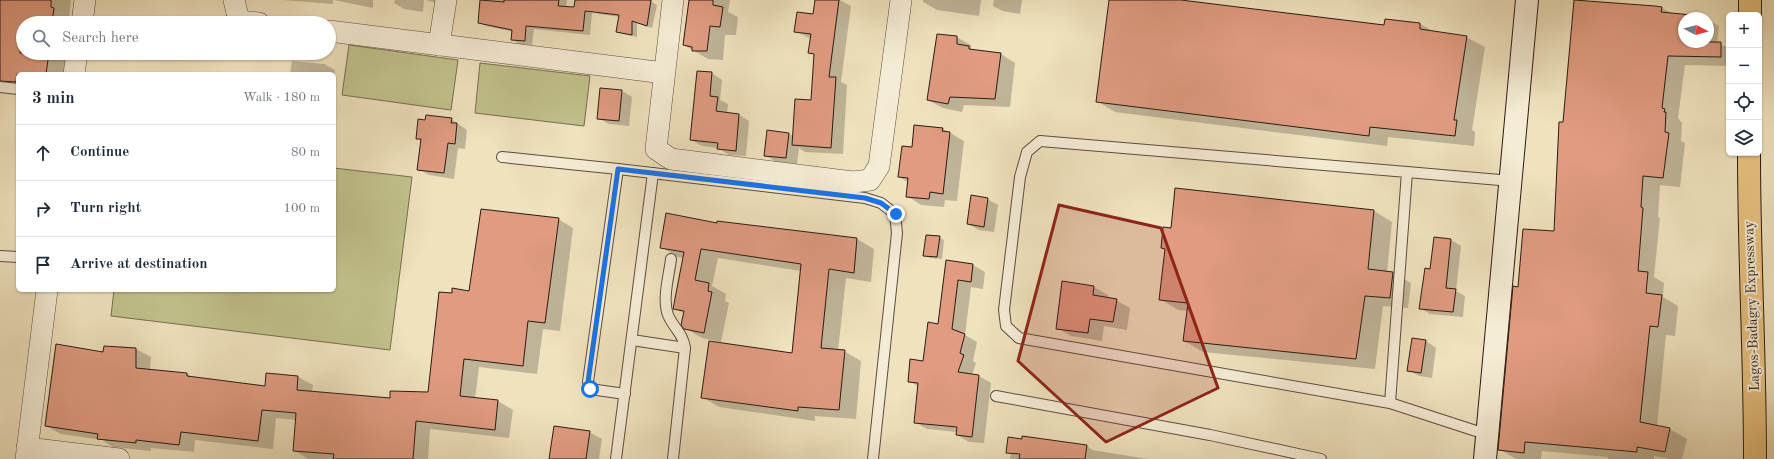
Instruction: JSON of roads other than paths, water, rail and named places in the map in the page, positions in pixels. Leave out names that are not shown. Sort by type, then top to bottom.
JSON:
[{"type":"main road","points":[[1474,459],[1516,0]]},
{"type":"main road","points":[[1485,459],[1527,0]]},
{"type":"main road","points":[[1750,0],[1750,12]]},
{"type":"main road","name":"Lagos-Badagry Expressway","points":[[1749,156],[1749,240],[1755,368],[1756,459]]},
{"type":"street","points":[[83,16],[84,0]]},
{"type":"street","points":[[234,0],[235,16]]},
{"type":"street","points":[[439,45],[446,0]]},
{"type":"street","points":[[673,0],[656,149],[664,156],[671,159],[853,182],[870,180],[879,166],[901,0]]},
{"type":"street","points":[[336,32],[664,73]]},
{"type":"street","points":[[74,72],[76,60]]},
{"type":"street","points":[[47,292],[27,454],[119,459]]},
{"type":"lane","points":[[0,87],[16,89]]},
{"type":"lane","points":[[1476,431],[1390,403],[1019,338],[1006,326],[1004,310],[1020,177],[1026,152],[1040,141],[1500,180]]},
{"type":"lane","points":[[502,157],[865,198],[881,203],[896,214],[898,233],[873,459]]},
{"type":"lane","points":[[618,169],[588,382],[590,389],[625,394]]},
{"type":"lane","points":[[1390,403],[1407,172]]},
{"type":"lane","points":[[616,459],[654,173]]},
{"type":"lane","points":[[0,256],[16,257]]},
{"type":"lane","points":[[672,259],[666,304],[674,326],[684,337],[685,348],[673,459]]},
{"type":"lane","points":[[632,340],[685,348]]},
{"type":"lane","points":[[996,396],[1210,435],[1321,459]]}]
